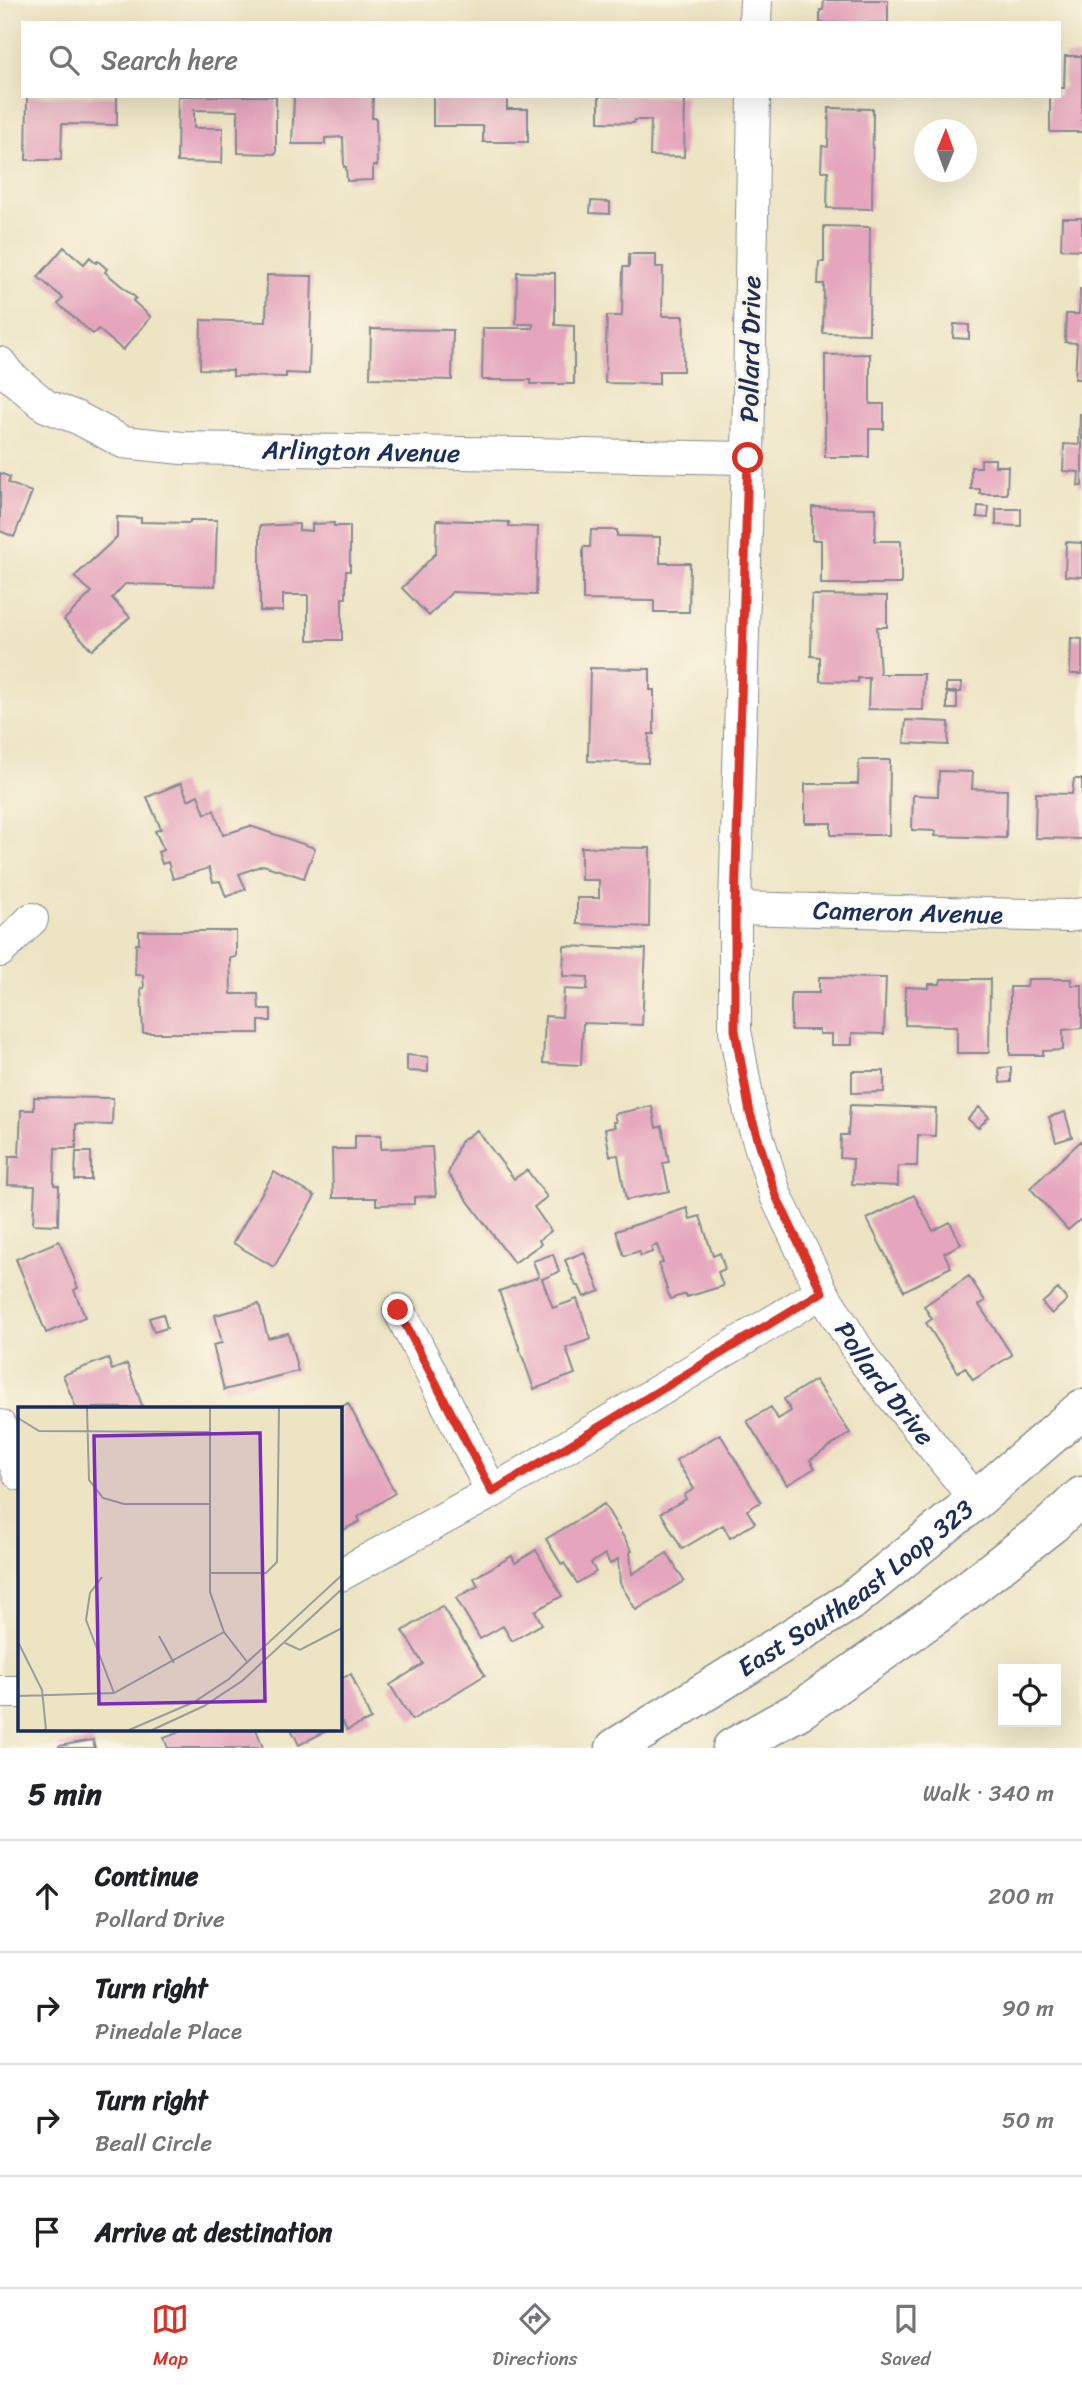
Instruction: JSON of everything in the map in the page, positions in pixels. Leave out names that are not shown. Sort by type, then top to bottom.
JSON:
[{"type":"highway","name":"East Southeast Loop 323","points":[[615,1748],[852,1600],[976,1500],[1082,1409]]},
{"type":"highway","points":[[732,1748],[800,1710],[937,1614],[1052,1524],[1082,1496]]},
{"type":"street","points":[[755,0],[755,21]]},
{"type":"street","name":"Pollard Drive","points":[[754,98],[748,458],[735,908],[735,1030],[750,1113],[776,1196],[822,1292],[866,1363],[976,1500]]},
{"type":"street","name":"Arlington Avenue","points":[[0,363],[9,375],[46,405],[78,418],[123,442],[196,449],[748,458]]},
{"type":"street","name":"Cameron Avenue","points":[[735,908],[1068,916],[1082,914]]},
{"type":"street","points":[[0,951],[32,919]]},
{"type":"street","points":[[341,1574],[492,1492],[822,1292]]},
{"type":"street","points":[[398,1310],[492,1492]]},
{"type":"street","points":[[0,1426],[18,1471]]},
{"type":"street","points":[[0,1692],[18,1692]]},
{"type":"building","points":[[824,0],[888,0],[888,21],[820,21],[820,10],[823,10]]},
{"type":"building","points":[[1065,56],[1082,56],[1082,132],[1050,132],[1050,98],[1061,98],[1061,88],[1064,88]]},
{"type":"building","points":[[27,98],[117,98],[117,125],[62,124],[61,160],[26,160]]},
{"type":"building","points":[[178,98],[276,98],[276,154],[238,153],[238,111],[194,110],[194,128],[223,128],[222,163],[177,162]]},
{"type":"building","points":[[294,98],[373,98],[372,118],[376,118],[377,166],[373,166],[373,180],[347,181],[343,137],[325,138],[325,144],[292,144]]},
{"type":"building","points":[[433,98],[507,98],[507,109],[528,109],[528,142],[483,142],[483,126],[433,126]]},
{"type":"building","points":[[599,98],[685,98],[684,157],[650,156],[651,120],[635,120],[634,123],[599,122]]},
{"type":"building","points":[[829,108],[873,109],[872,209],[827,208],[828,171],[821,171],[822,146],[828,147]]},
{"type":"building","points":[[591,201],[610,202],[610,214],[590,213]]},
{"type":"building","points":[[1062,218],[1082,218],[1082,250],[1061,249]]},
{"type":"building","points":[[824,226],[870,227],[869,334],[823,333],[824,284],[818,284],[819,262],[824,262]]},
{"type":"building","points":[[64,247],[84,264],[90,257],[96,263],[98,261],[107,269],[105,272],[136,298],[133,301],[151,317],[123,350],[98,329],[93,334],[58,304],[63,298],[38,277]]},
{"type":"building","points":[[629,254],[656,254],[656,267],[663,267],[662,316],[684,316],[683,371],[659,371],[659,384],[605,383],[607,316],[622,316],[623,267],[629,267]]},
{"type":"building","points":[[517,272],[555,273],[555,325],[574,326],[574,384],[531,384],[531,380],[482,380],[483,328],[533,328],[533,324],[516,324]]},
{"type":"building","points":[[267,275],[312,276],[309,374],[286,373],[286,377],[233,376],[233,370],[200,369],[201,320],[266,322]]},
{"type":"building","points":[[1080,289],[1082,379],[1075,379],[1077,343],[1065,342],[1066,314],[1079,314]]},
{"type":"building","points":[[954,324],[969,325],[969,339],[953,338]]},
{"type":"building","points":[[371,329],[453,330],[452,380],[370,378]]},
{"type":"building","points":[[870,354],[870,404],[884,404],[884,429],[869,429],[869,457],[825,457],[825,355]]},
{"type":"building","points":[[1080,414],[1082,486],[1078,486],[1079,472],[1063,471],[1064,444],[1079,445]]},
{"type":"building","points":[[981,459],[995,459],[995,466],[1008,466],[1007,494],[980,494],[980,489],[971,489],[971,467],[981,467]]},
{"type":"building","points":[[0,473],[10,477],[8,483],[32,492],[14,537],[0,531]]},
{"type":"building","points":[[978,506],[989,507],[988,518],[977,517]]},
{"type":"building","points":[[812,507],[876,508],[875,541],[901,541],[901,584],[821,584],[821,540],[812,540]]},
{"type":"building","points":[[996,509],[1021,509],[1021,526],[996,525]]},
{"type":"building","points":[[117,517],[141,518],[141,522],[190,523],[190,520],[217,520],[215,586],[125,584],[112,598],[130,617],[92,650],[64,620],[92,592],[74,577],[117,537]]},
{"type":"building","points":[[437,520],[509,522],[509,526],[538,527],[536,595],[452,592],[429,616],[402,588],[436,553]]},
{"type":"building","points":[[334,523],[334,526],[350,526],[350,571],[346,571],[346,598],[342,598],[342,640],[308,640],[308,595],[283,595],[283,611],[260,611],[260,526],[299,524],[299,530],[312,531],[312,524]]},
{"type":"building","points":[[591,530],[617,530],[617,536],[660,537],[660,563],[690,563],[689,612],[654,612],[654,601],[583,600],[583,547],[590,547]]},
{"type":"building","points":[[1066,542],[1082,543],[1082,577],[1065,576]]},
{"type":"building","points":[[812,595],[887,596],[887,627],[877,627],[880,674],[924,674],[923,710],[868,709],[869,678],[858,678],[858,682],[820,681],[820,657],[811,656]]},
{"type":"building","points":[[1071,638],[1082,639],[1082,674],[1070,674]]},
{"type":"building","points":[[590,668],[650,669],[650,690],[654,690],[654,734],[649,734],[648,763],[588,761]]},
{"type":"building","points":[[946,683],[962,683],[961,692],[946,692]]},
{"type":"building","points":[[947,693],[957,694],[957,709],[947,709]]},
{"type":"building","points":[[906,720],[949,722],[948,745],[904,743]]},
{"type":"building","points":[[859,760],[890,760],[889,835],[831,835],[831,823],[805,823],[805,784],[858,784]]},
{"type":"building","points":[[939,771],[973,772],[972,789],[1007,790],[1006,838],[935,836],[936,831],[912,830],[913,795],[938,796]]},
{"type":"building","points":[[1074,779],[1082,779],[1082,839],[1035,838],[1036,793],[1072,794]]},
{"type":"building","points":[[181,783],[188,800],[198,795],[205,814],[214,810],[223,835],[250,826],[315,848],[304,878],[263,865],[239,874],[246,889],[226,897],[220,881],[213,882],[209,868],[173,879],[168,862],[162,864],[158,852],[164,850],[155,831],[161,829],[147,797]]},
{"type":"building","points":[[581,847],[650,848],[649,927],[577,924],[577,898],[599,898],[599,880],[581,880]]},
{"type":"building","points":[[139,931],[236,931],[236,957],[230,958],[231,994],[258,994],[259,1009],[271,1009],[271,1021],[259,1021],[259,1033],[143,1033],[143,975],[135,975]]},
{"type":"building","points":[[564,946],[646,949],[642,1025],[583,1023],[581,1065],[543,1063],[545,1016],[562,1017],[564,989],[587,990],[588,977],[563,976]]},
{"type":"building","points":[[819,977],[886,978],[884,1034],[852,1033],[852,1045],[832,1045],[832,1034],[819,1034],[819,1030],[791,1030],[791,993],[819,993]]},
{"type":"building","points":[[941,979],[990,979],[989,1053],[957,1053],[957,1026],[905,1025],[905,987],[929,988],[929,984],[940,984]]},
{"type":"building","points":[[1028,979],[1071,979],[1071,985],[1082,985],[1082,1028],[1063,1030],[1063,1050],[1043,1051],[1043,1055],[1010,1055],[1010,987],[1027,987]]},
{"type":"building","points":[[407,1055],[428,1057],[428,1072],[407,1071]]},
{"type":"building","points":[[1011,1067],[1011,1082],[1000,1083],[999,1068]]},
{"type":"building","points":[[852,1071],[884,1071],[884,1092],[852,1093]]},
{"type":"building","points":[[34,1097],[113,1098],[112,1125],[76,1124],[76,1148],[55,1148],[54,1185],[59,1186],[58,1225],[33,1224],[35,1186],[8,1185],[9,1156],[19,1156],[21,1110],[34,1110]]},
{"type":"building","points":[[850,1105],[936,1108],[935,1136],[918,1135],[917,1166],[898,1166],[898,1186],[852,1184],[853,1159],[840,1158],[841,1135],[848,1135]]},
{"type":"building","points":[[652,1106],[656,1128],[662,1126],[669,1162],[663,1163],[669,1191],[626,1200],[618,1155],[610,1156],[605,1129],[615,1127],[614,1114]]},
{"type":"building","points":[[979,1107],[989,1117],[978,1128],[968,1119]]},
{"type":"building","points":[[1065,1112],[1072,1137],[1056,1142],[1049,1117]]},
{"type":"building","points":[[477,1130],[514,1179],[527,1170],[547,1197],[534,1207],[551,1231],[539,1240],[541,1244],[514,1263],[448,1174],[460,1142]]},
{"type":"building","points":[[355,1135],[381,1135],[381,1149],[432,1147],[436,1196],[414,1197],[414,1204],[376,1205],[376,1198],[333,1198],[332,1149],[355,1149]]},
{"type":"building","points":[[1082,1140],[1082,1218],[1068,1230],[1030,1188]]},
{"type":"building","points":[[76,1152],[91,1152],[91,1180],[75,1180]]},
{"type":"building","points":[[274,1172],[315,1196],[274,1267],[233,1243]]},
{"type":"building","points":[[914,1195],[933,1231],[950,1222],[961,1244],[944,1253],[951,1267],[904,1291],[867,1219]]},
{"type":"building","points":[[687,1208],[690,1219],[700,1216],[713,1256],[720,1253],[725,1269],[718,1272],[723,1286],[687,1297],[686,1294],[670,1299],[659,1264],[663,1263],[657,1245],[651,1247],[652,1252],[641,1256],[639,1251],[624,1256],[616,1231]]},
{"type":"building","points":[[59,1241],[78,1288],[74,1290],[85,1317],[46,1333],[16,1259]]},
{"type":"building","points":[[584,1252],[600,1291],[584,1297],[565,1260]]},
{"type":"building","points":[[553,1254],[559,1272],[542,1279],[553,1308],[577,1299],[591,1339],[566,1348],[575,1374],[534,1389],[499,1291],[539,1277],[533,1261]]},
{"type":"building","points":[[969,1276],[985,1301],[979,1305],[1012,1355],[973,1380],[965,1367],[958,1372],[926,1323],[932,1319],[924,1306]]},
{"type":"building","points":[[1058,1289],[1067,1300],[1052,1314],[1042,1303]]},
{"type":"building","points":[[259,1304],[268,1338],[288,1333],[298,1371],[224,1390],[213,1345],[222,1343],[215,1315]]},
{"type":"building","points":[[163,1314],[167,1328],[154,1332],[149,1318]]},
{"type":"building","points":[[108,1358],[112,1370],[127,1364],[143,1407],[76,1407],[63,1375]]},
{"type":"building","points":[[815,1380],[850,1433],[810,1460],[815,1468],[787,1485],[747,1421],[771,1407],[778,1419],[791,1411],[784,1399]]},
{"type":"building","points":[[348,1403],[395,1493],[358,1517],[360,1521],[341,1531],[341,1407]]},
{"type":"building","points":[[720,1434],[761,1502],[747,1510],[755,1523],[730,1538],[723,1525],[682,1549],[661,1513],[686,1499],[684,1495],[694,1489],[676,1460]]},
{"type":"building","points":[[604,1504],[632,1551],[632,1574],[667,1553],[684,1581],[636,1610],[620,1583],[618,1559],[610,1564],[605,1554],[591,1563],[596,1572],[577,1583],[546,1539]]},
{"type":"building","points":[[536,1550],[562,1596],[535,1611],[542,1624],[512,1641],[503,1626],[480,1639],[456,1598],[478,1586],[474,1578],[512,1556],[515,1563]]},
{"type":"building","points":[[442,1606],[485,1675],[412,1720],[390,1685],[423,1664],[403,1631]]},
{"type":"building","points":[[351,1674],[371,1719],[347,1730],[343,1722],[341,1723],[341,1679]]},
{"type":"building","points":[[185,1730],[256,1730],[263,1748],[168,1748],[164,1738]]},
{"type":"building","points":[[292,1730],[328,1730],[299,1745]]},
{"type":"building","points":[[93,1740],[95,1748],[59,1746]]},
{"type":"route","points":[[398,1310],[492,1492],[822,1292],[776,1196],[750,1113],[735,1030],[735,908],[748,458]]}]
